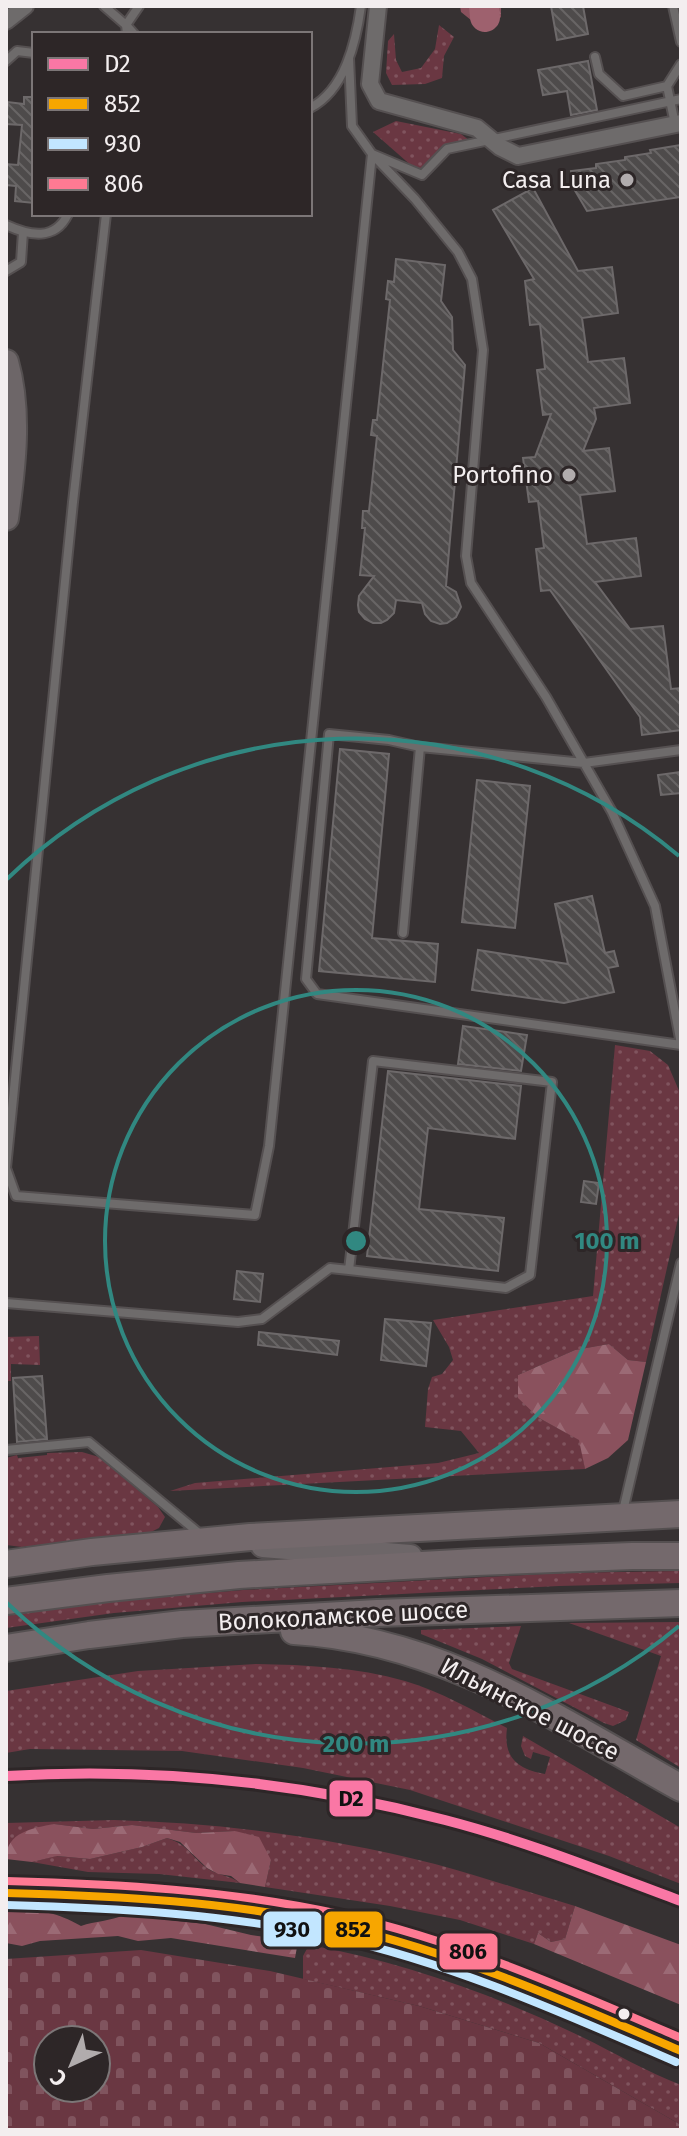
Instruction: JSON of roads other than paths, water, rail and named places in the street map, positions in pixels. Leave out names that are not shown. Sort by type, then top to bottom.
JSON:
[{"type":"main road","points":[[6,362],[13,413],[12,472],[6,518]]},
{"type":"main road","points":[[6,1564],[208,1541],[681,1514]]},
{"type":"main road","points":[[208,1541],[476,1562]]},
{"type":"main road","name":"Волоколамское шоссе","points":[[6,1601],[239,1575],[476,1562],[681,1556]]},
{"type":"main road","name":"Волоколамское шоссе","points":[[6,1648],[182,1624],[377,1613],[681,1603]]},
{"type":"main road","name":"Ильинское шоссе","points":[[182,1624],[314,1632],[368,1640],[416,1653],[465,1671],[681,1788]]},
{"type":"main road","points":[[6,1893],[192,1904],[269,1912],[340,1927],[445,1956],[681,2051]]},
{"type":"street","points":[[6,21],[25,6]]},
{"type":"street","points":[[378,6],[370,84],[379,101],[477,128],[500,147],[518,156],[678,123]]},
{"type":"lane","points":[[104,6],[126,29],[139,6]]},
{"type":"lane","points":[[312,106],[330,93],[349,58],[361,6]]},
{"type":"lane","points":[[673,6],[681,42]]},
{"type":"lane","points":[[6,61],[17,51],[32,53]]},
{"type":"lane","points":[[595,57],[599,74],[623,96],[667,86],[681,64]]},
{"type":"lane","points":[[349,58],[352,126],[372,154],[415,199],[458,252],[472,279],[483,350],[466,556],[471,583],[546,697],[584,763],[612,812],[655,906],[681,1045],[317,994],[306,979],[329,734],[389,740],[420,747],[584,763],[681,750]]},
{"type":"lane","points":[[667,86],[678,123]]},
{"type":"lane","points":[[372,154],[422,175],[447,149],[681,99]]},
{"type":"lane","points":[[106,216],[73,502],[6,1168],[16,1196],[255,1215],[269,1146],[372,154]]},
{"type":"lane","points":[[6,225],[23,232],[48,234],[63,225],[67,216]]},
{"type":"lane","points":[[6,271],[21,262],[23,232]]},
{"type":"lane","points":[[403,933],[420,747]]},
{"type":"lane","points":[[6,1303],[238,1322],[262,1319],[330,1268],[506,1288],[530,1275],[552,1082],[373,1061],[349,1270]]},
{"type":"lane","points":[[621,1518],[681,1263]]},
{"type":"lane","points":[[6,1450],[89,1442],[208,1541]]},
{"type":"waterway","points":[[484,6],[485,17]]},
{"type":"place","name":"Casa Luna","points":[[627,180]]},
{"type":"place","name":"Portofino","points":[[569,475]]}]
